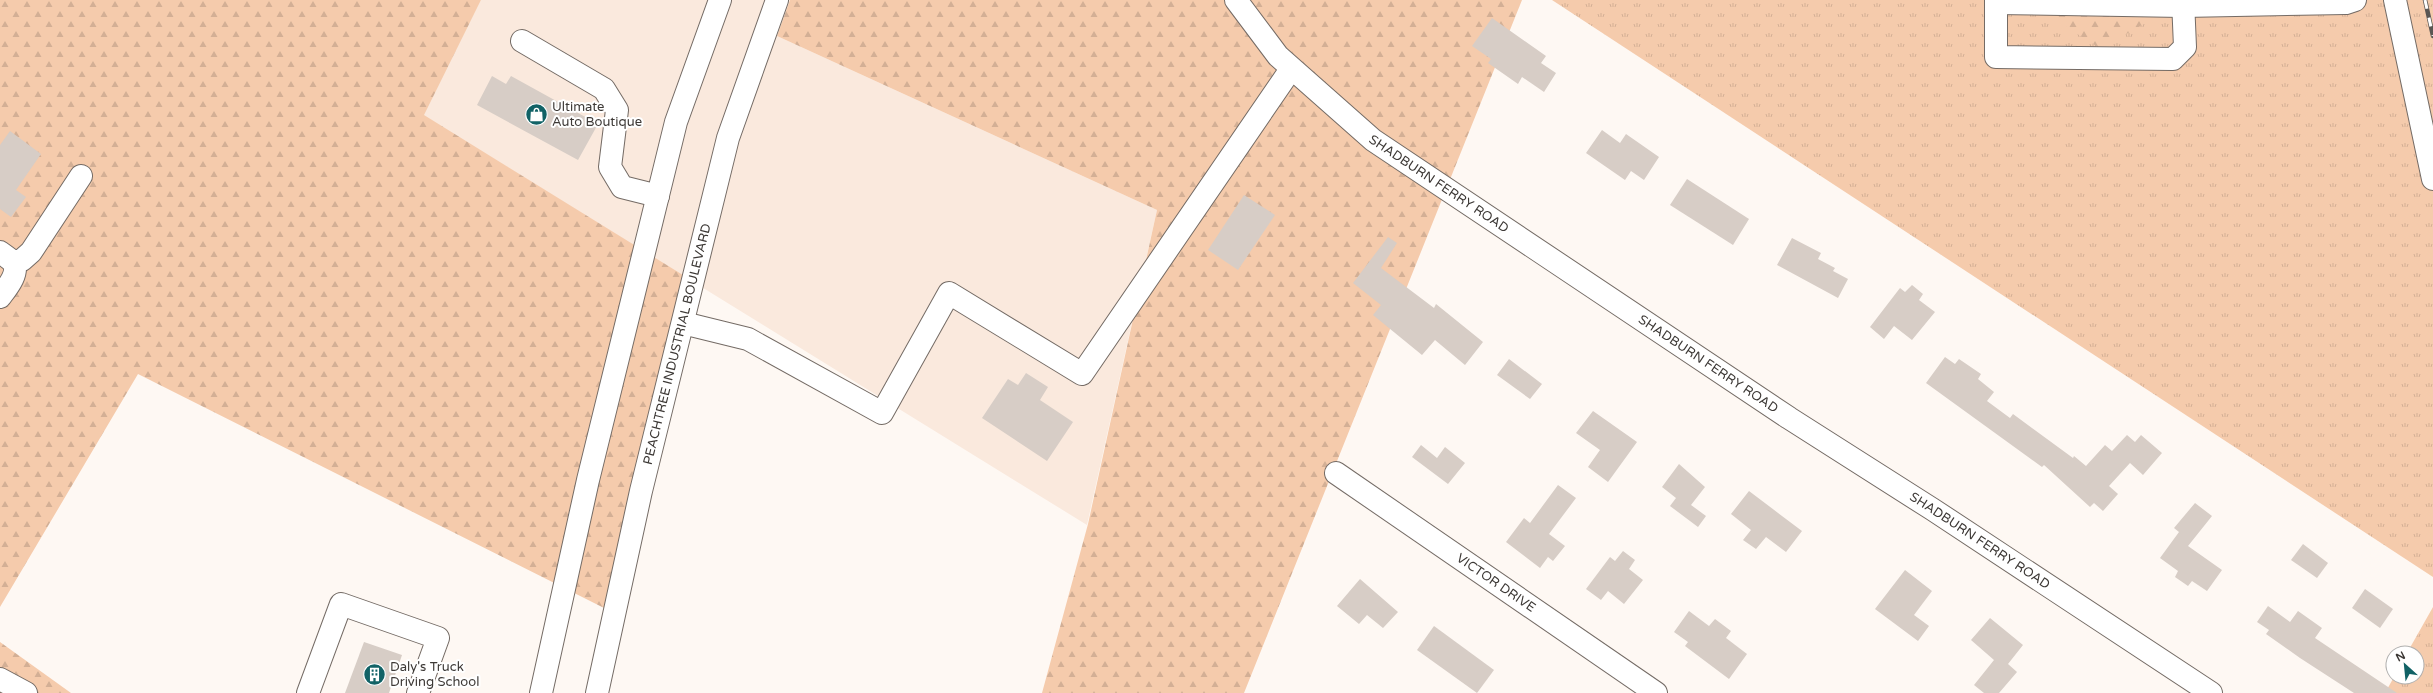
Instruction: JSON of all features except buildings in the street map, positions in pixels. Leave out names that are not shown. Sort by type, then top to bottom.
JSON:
[{"type":"street","points":[[541,693],[588,480],[676,122],[720,0]]},
{"type":"street","name":"PEACHTREE INDUSTRIAL BOULEVARD","points":[[597,693],[641,491],[728,138],[777,0]]},
{"type":"street","name":"SHADBURN FERRY ROAD","points":[[1236,0],[1278,56],[1373,140],[1489,218],[2211,693]]},
{"type":"street","points":[[2183,3],[2185,47],[2173,59],[1996,57],[1996,2],[2346,3],[2355,0]]},
{"type":"street","points":[[2394,0],[2433,179]]},
{"type":"street","points":[[522,41],[604,89],[617,110],[610,167],[622,187],[658,196]]},
{"type":"street","points":[[683,323],[748,339],[882,413],[949,293],[1082,374],[1291,69]]},
{"type":"street","points":[[6,257],[22,260],[32,252],[81,176]]},
{"type":"street","points":[[0,297],[12,280],[15,270],[6,257]]},
{"type":"street","name":"VICTOR DRIVE","points":[[1336,473],[1656,693]]},
{"type":"street","points":[[308,693],[341,604],[438,638],[418,693]]},
{"type":"street","points":[[0,679],[26,693]]},
{"type":"shaded area","points":[[481,0],[790,0],[777,36],[1157,210],[1087,525],[423,115]]},
{"type":"green space","points":[[0,0],[481,0],[424,115],[691,280],[614,613],[138,374],[0,607]]},
{"type":"green space","points":[[790,0],[1522,0],[1244,693],[1042,693],[1088,524],[1157,210],[777,36]]},
{"type":"green space","points":[[1552,0],[2433,0],[2433,577]]},
{"type":"green space","points":[[2024,0],[2184,0],[2101,49]]},
{"type":"green space","points":[[2433,607],[2433,693],[2385,693],[2390,685],[2425,685],[2425,645],[2412,645]]},
{"type":"green space","points":[[0,642],[71,693],[0,693]]},
{"type":"railway","points":[[2425,0],[2433,36]]},
{"type":"place","name":"Ultimate Auto Boutique","points":[[537,114]]},
{"type":"place","name":"Daly's Truck Driving School","points":[[374,674]]}]
